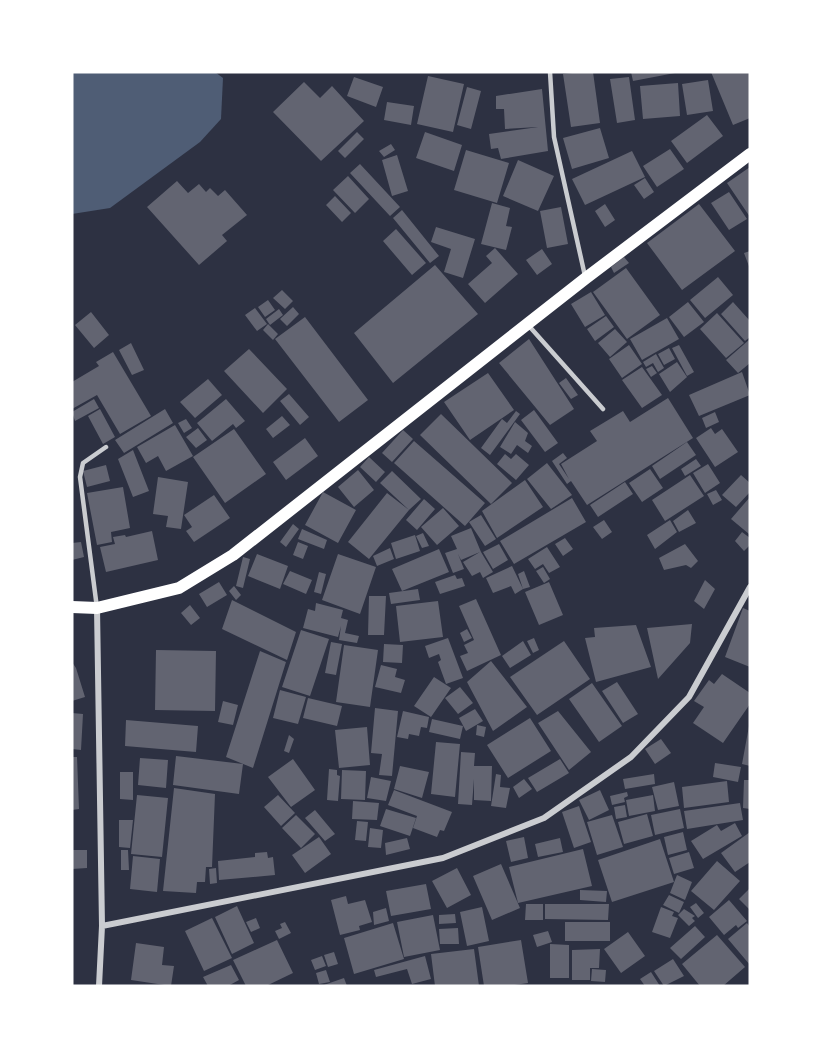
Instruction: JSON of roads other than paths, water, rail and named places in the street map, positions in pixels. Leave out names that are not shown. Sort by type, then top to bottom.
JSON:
[{"type":"main road","points":[[72,607],[97,608],[179,588],[233,555],[586,278],[750,154]]},
{"type":"street","points":[[102,926],[442,858],[544,818],[631,757],[689,697],[750,587]]},
{"type":"street","points":[[97,608],[102,926],[99,986]]},
{"type":"lane","points":[[550,72],[554,137],[586,278]]},
{"type":"lane","points":[[528,324],[603,409]]},
{"type":"lane","points":[[97,608],[80,477],[83,463],[106,447]]},
{"type":"water","points":[[72,72],[215,72],[223,78],[221,119],[200,142],[110,208],[72,214]]}]
